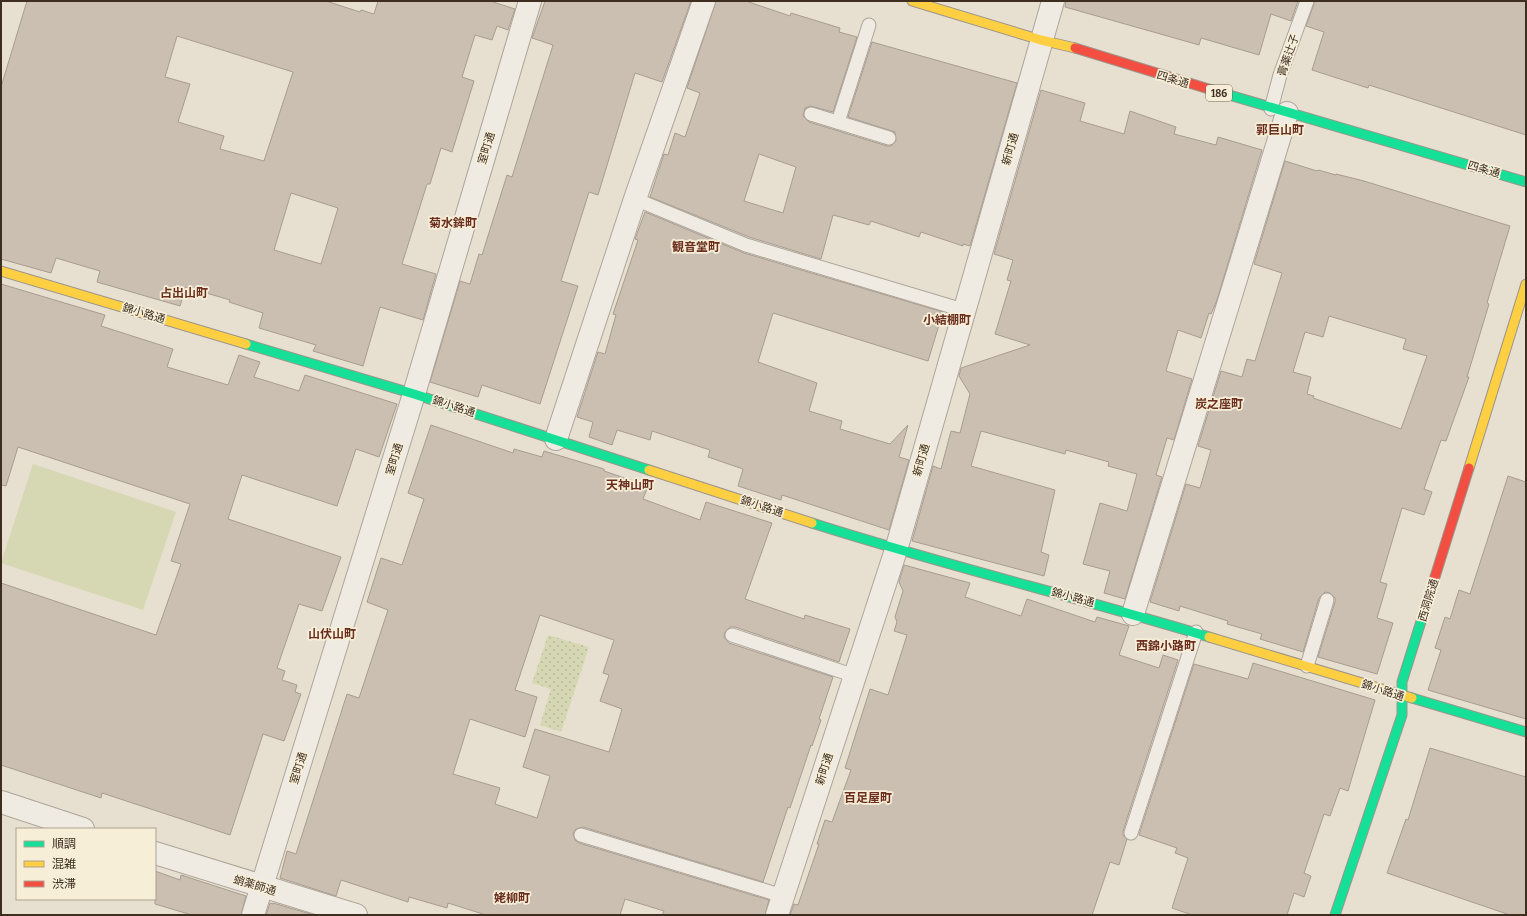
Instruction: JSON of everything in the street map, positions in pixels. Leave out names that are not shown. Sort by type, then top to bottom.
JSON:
[{"type":"street","name":"室町通","points":[[253,915],[414,394],[530,1]]},
{"type":"street","points":[[556,439],[635,199],[704,1]]},
{"type":"street","name":"四条通","points":[[912,1],[1041,40],[1072,47],[1279,111],[1526,182]]},
{"type":"street","name":"新町通","points":[[780,905],[896,550],[963,310],[1053,1]]},
{"type":"street","points":[[1133,614],[1279,111]]},
{"type":"street","name":"錦小路通","points":[[1,271],[414,394],[896,550],[1196,632],[1402,696],[1526,732]]},
{"type":"street","name":"西洞院通","points":[[1335,915],[1402,715],[1404,676],[1526,284]]},
{"type":"street","points":[[1,802],[80,828]]},
{"type":"street","name":"蛸薬師通","points":[[156,853],[356,915]]},
{"type":"lane","name":"膏薬辻子","points":[[1279,111],[1280,75],[1307,1]]},
{"type":"lane","points":[[838,122],[869,25]]},
{"type":"lane","points":[[810,114],[889,138]]},
{"type":"lane","points":[[635,199],[746,245],[963,310]]},
{"type":"lane","points":[[1307,666],[1328,600]]},
{"type":"lane","points":[[1131,833],[1196,632]]},
{"type":"lane","points":[[732,635],[855,676]]},
{"type":"lane","points":[[581,835],[780,905]]},
{"type":"green space","points":[[33,464],[176,512],[143,610],[1,563]]},
{"type":"green space","points":[[548,635],[589,647],[561,732],[540,725],[551,689],[532,683]]},
{"type":"building","points":[[27,1],[326,1],[360,12],[361,10],[374,14],[378,1],[490,1],[515,9],[508,30],[497,26],[492,40],[475,35],[462,77],[474,81],[452,152],[441,148],[430,184],[427,184],[402,264],[436,274],[423,320],[380,307],[363,366],[313,351],[316,345],[259,328],[263,313],[229,302],[230,300],[186,287],[180,306],[97,282],[100,271],[56,258],[51,273],[1,259],[1,87]],"holes":[[[177,36],[293,72],[264,161],[220,149],[224,136],[178,122],[190,84],[165,77]],[[291,193],[338,208],[321,264],[274,250]]]},
{"type":"building","points":[[545,1],[691,1],[662,82],[635,73],[598,195],[589,192],[561,281],[578,286],[540,404],[482,385],[478,397],[430,382],[460,281],[470,284],[479,254],[482,255],[507,175],[512,177],[553,45],[532,38]]},
{"type":"building","points":[[716,1],[746,1],[790,16],[791,13],[840,28],[839,32],[857,37],[833,112],[810,106],[805,108],[803,116],[809,122],[887,146],[891,146],[896,141],[895,132],[848,117],[872,42],[1017,83],[970,246],[963,244],[963,246],[921,232],[919,237],[871,221],[869,225],[833,215],[821,259],[749,237],[650,197],[664,154],[668,155],[675,133],[685,137],[700,93],[687,88]],"holes":[[[759,154],[796,167],[783,213],[744,201]]]},
{"type":"building","points":[[1066,1],[1298,1],[1291,21],[1271,14],[1259,55],[1201,38],[1199,45],[1065,7]]},
{"type":"building","points":[[1315,1],[1526,1],[1526,135],[1369,85],[1368,88],[1312,70],[1324,32],[1306,26]]},
{"type":"building","points":[[1041,90],[1085,103],[1080,121],[1124,134],[1130,111],[1176,127],[1174,134],[1216,145],[1218,137],[1262,150],[1217,300],[1211,314],[1209,313],[1201,338],[1178,330],[1166,371],[1192,379],[1174,440],[1167,438],[1156,475],[1162,477],[1125,599],[1104,593],[1110,571],[1083,564],[1100,503],[1127,511],[1137,474],[1108,466],[1109,462],[1066,450],[1065,454],[981,431],[971,466],[1055,490],[1041,552],[1049,555],[1044,576],[912,541],[933,466],[941,469],[951,431],[960,433],[970,394],[959,376],[961,368],[1030,345],[995,334],[1011,281],[1007,280],[1013,260],[994,254]]},
{"type":"building","points":[[1285,161],[1317,171],[1364,181],[1510,226],[1487,303],[1489,304],[1467,377],[1469,377],[1446,441],[1441,440],[1424,489],[1432,492],[1424,515],[1402,508],[1380,582],[1387,584],[1377,618],[1393,623],[1377,674],[1318,657],[1335,602],[1335,598],[1330,593],[1325,592],[1319,598],[1303,652],[1260,639],[1262,634],[1227,624],[1228,621],[1180,606],[1179,611],[1150,602],[1186,484],[1200,488],[1211,450],[1198,446],[1221,371],[1242,377],[1247,359],[1255,361],[1282,273],[1254,264]],"holes":[[[1329,316],[1406,339],[1403,349],[1427,356],[1401,429],[1313,398],[1314,396],[1307,394],[1311,377],[1293,372],[1305,332],[1323,337]]]},
{"type":"building","points":[[645,212],[744,253],[943,312],[928,361],[773,313],[758,362],[817,383],[809,411],[842,421],[840,429],[890,444],[908,425],[899,457],[909,460],[889,530],[782,495],[781,500],[738,486],[743,469],[708,457],[710,450],[652,431],[650,440],[617,430],[612,445],[589,437],[593,422],[577,417],[598,352],[605,354],[616,315],[613,314],[638,240],[635,239]]},
{"type":"building","points":[[1,284],[105,315],[101,326],[173,349],[167,367],[228,385],[239,355],[260,362],[254,377],[299,391],[305,375],[397,404],[379,457],[356,449],[337,506],[242,475],[228,519],[341,557],[322,611],[299,604],[277,668],[285,671],[282,680],[297,685],[295,692],[301,694],[284,741],[263,734],[230,835],[102,793],[101,798],[1,765],[1,583],[156,635],[181,564],[171,561],[190,504],[18,447],[6,486],[1,485]]},
{"type":"building","points":[[431,425],[513,453],[514,449],[542,457],[544,451],[604,469],[604,471],[648,486],[643,499],[700,520],[706,502],[772,523],[745,599],[804,619],[805,615],[850,629],[839,662],[735,627],[730,627],[725,632],[724,637],[729,643],[833,677],[819,719],[821,720],[790,808],[788,807],[763,882],[583,827],[576,829],[573,833],[575,840],[579,843],[769,900],[765,915],[662,915],[664,911],[625,899],[620,915],[486,915],[448,903],[447,908],[409,897],[408,902],[341,880],[336,896],[280,878],[287,851],[296,854],[347,694],[359,698],[388,610],[367,602],[381,558],[402,565],[424,499],[408,493]],"holes":[[[540,615],[614,640],[603,673],[609,675],[600,701],[622,709],[609,752],[535,729],[523,767],[550,776],[537,818],[495,804],[500,788],[453,774],[470,719],[525,737],[537,697],[515,690]]]},
{"type":"building","points":[[1508,476],[1526,482],[1526,719],[1428,690],[1441,650],[1435,648],[1445,617],[1450,619],[1459,590],[1470,594]]},
{"type":"building","points":[[904,565],[970,583],[965,597],[1021,616],[1027,599],[1095,622],[1097,617],[1129,626],[1119,655],[1159,668],[1163,655],[1178,660],[1123,831],[1123,835],[1127,839],[1119,865],[1110,862],[1092,915],[790,915],[794,904],[798,905],[819,844],[817,844],[825,820],[832,822],[851,770],[845,768],[870,689],[888,695],[907,635],[894,631],[897,622],[895,617],[903,591],[899,582]]},
{"type":"building","points":[[1253,663],[1375,700],[1348,791],[1340,788],[1330,816],[1324,814],[1304,873],[1311,876],[1304,897],[1294,893],[1287,915],[1192,915],[1172,908],[1188,858],[1175,853],[1177,848],[1139,835],[1194,664],[1248,679]]},
{"type":"building","points":[[1430,748],[1526,777],[1526,915],[1510,915],[1387,873],[1406,819],[1408,820]]},
{"type":"building","points":[[156,871],[180,880],[181,875],[246,896],[241,915],[192,915],[155,904]]},
{"type":"building","points":[[270,903],[273,903],[314,915],[266,915]]},
{"type":"traffic: fast","points":[[1212,90],[1526,182]]},
{"type":"traffic: fast","points":[[246,344],[414,394],[649,470]]},
{"type":"traffic: fast","points":[[812,523],[911,553],[1209,637]]},
{"type":"traffic: fast","points":[[1335,915],[1402,715],[1402,682],[1429,596]]},
{"type":"traffic: fast","points":[[1412,698],[1526,732]]},
{"type":"traffic: slow","points":[[912,1],[1041,40],[1075,48]]},
{"type":"traffic: slow","points":[[1,271],[246,344]]},
{"type":"traffic: slow","points":[[1469,468],[1526,284]]},
{"type":"traffic: slow","points":[[649,470],[812,523]]},
{"type":"traffic: slow","points":[[1209,637],[1412,698]]},
{"type":"traffic: jam","points":[[1075,48],[1212,90]]},
{"type":"traffic: jam","points":[[1429,596],[1469,468]]},
{"type":"district","name":"郭巨山町","points":[[1280,130]]},
{"type":"district","name":"菊水鉾町","points":[[453,223]]},
{"type":"district","name":"観音堂町","points":[[696,247]]},
{"type":"district","name":"占出山町","points":[[184,293]]},
{"type":"district","name":"小結棚町","points":[[947,320]]},
{"type":"district","name":"炭之座町","points":[[1219,404]]},
{"type":"district","name":"天神山町","points":[[630,485]]},
{"type":"district","name":"山伏山町","points":[[332,634]]},
{"type":"district","name":"西錦小路町","points":[[1166,646]]},
{"type":"district","name":"百足屋町","points":[[868,798]]},
{"type":"district","name":"姥柳町","points":[[512,898]]}]
